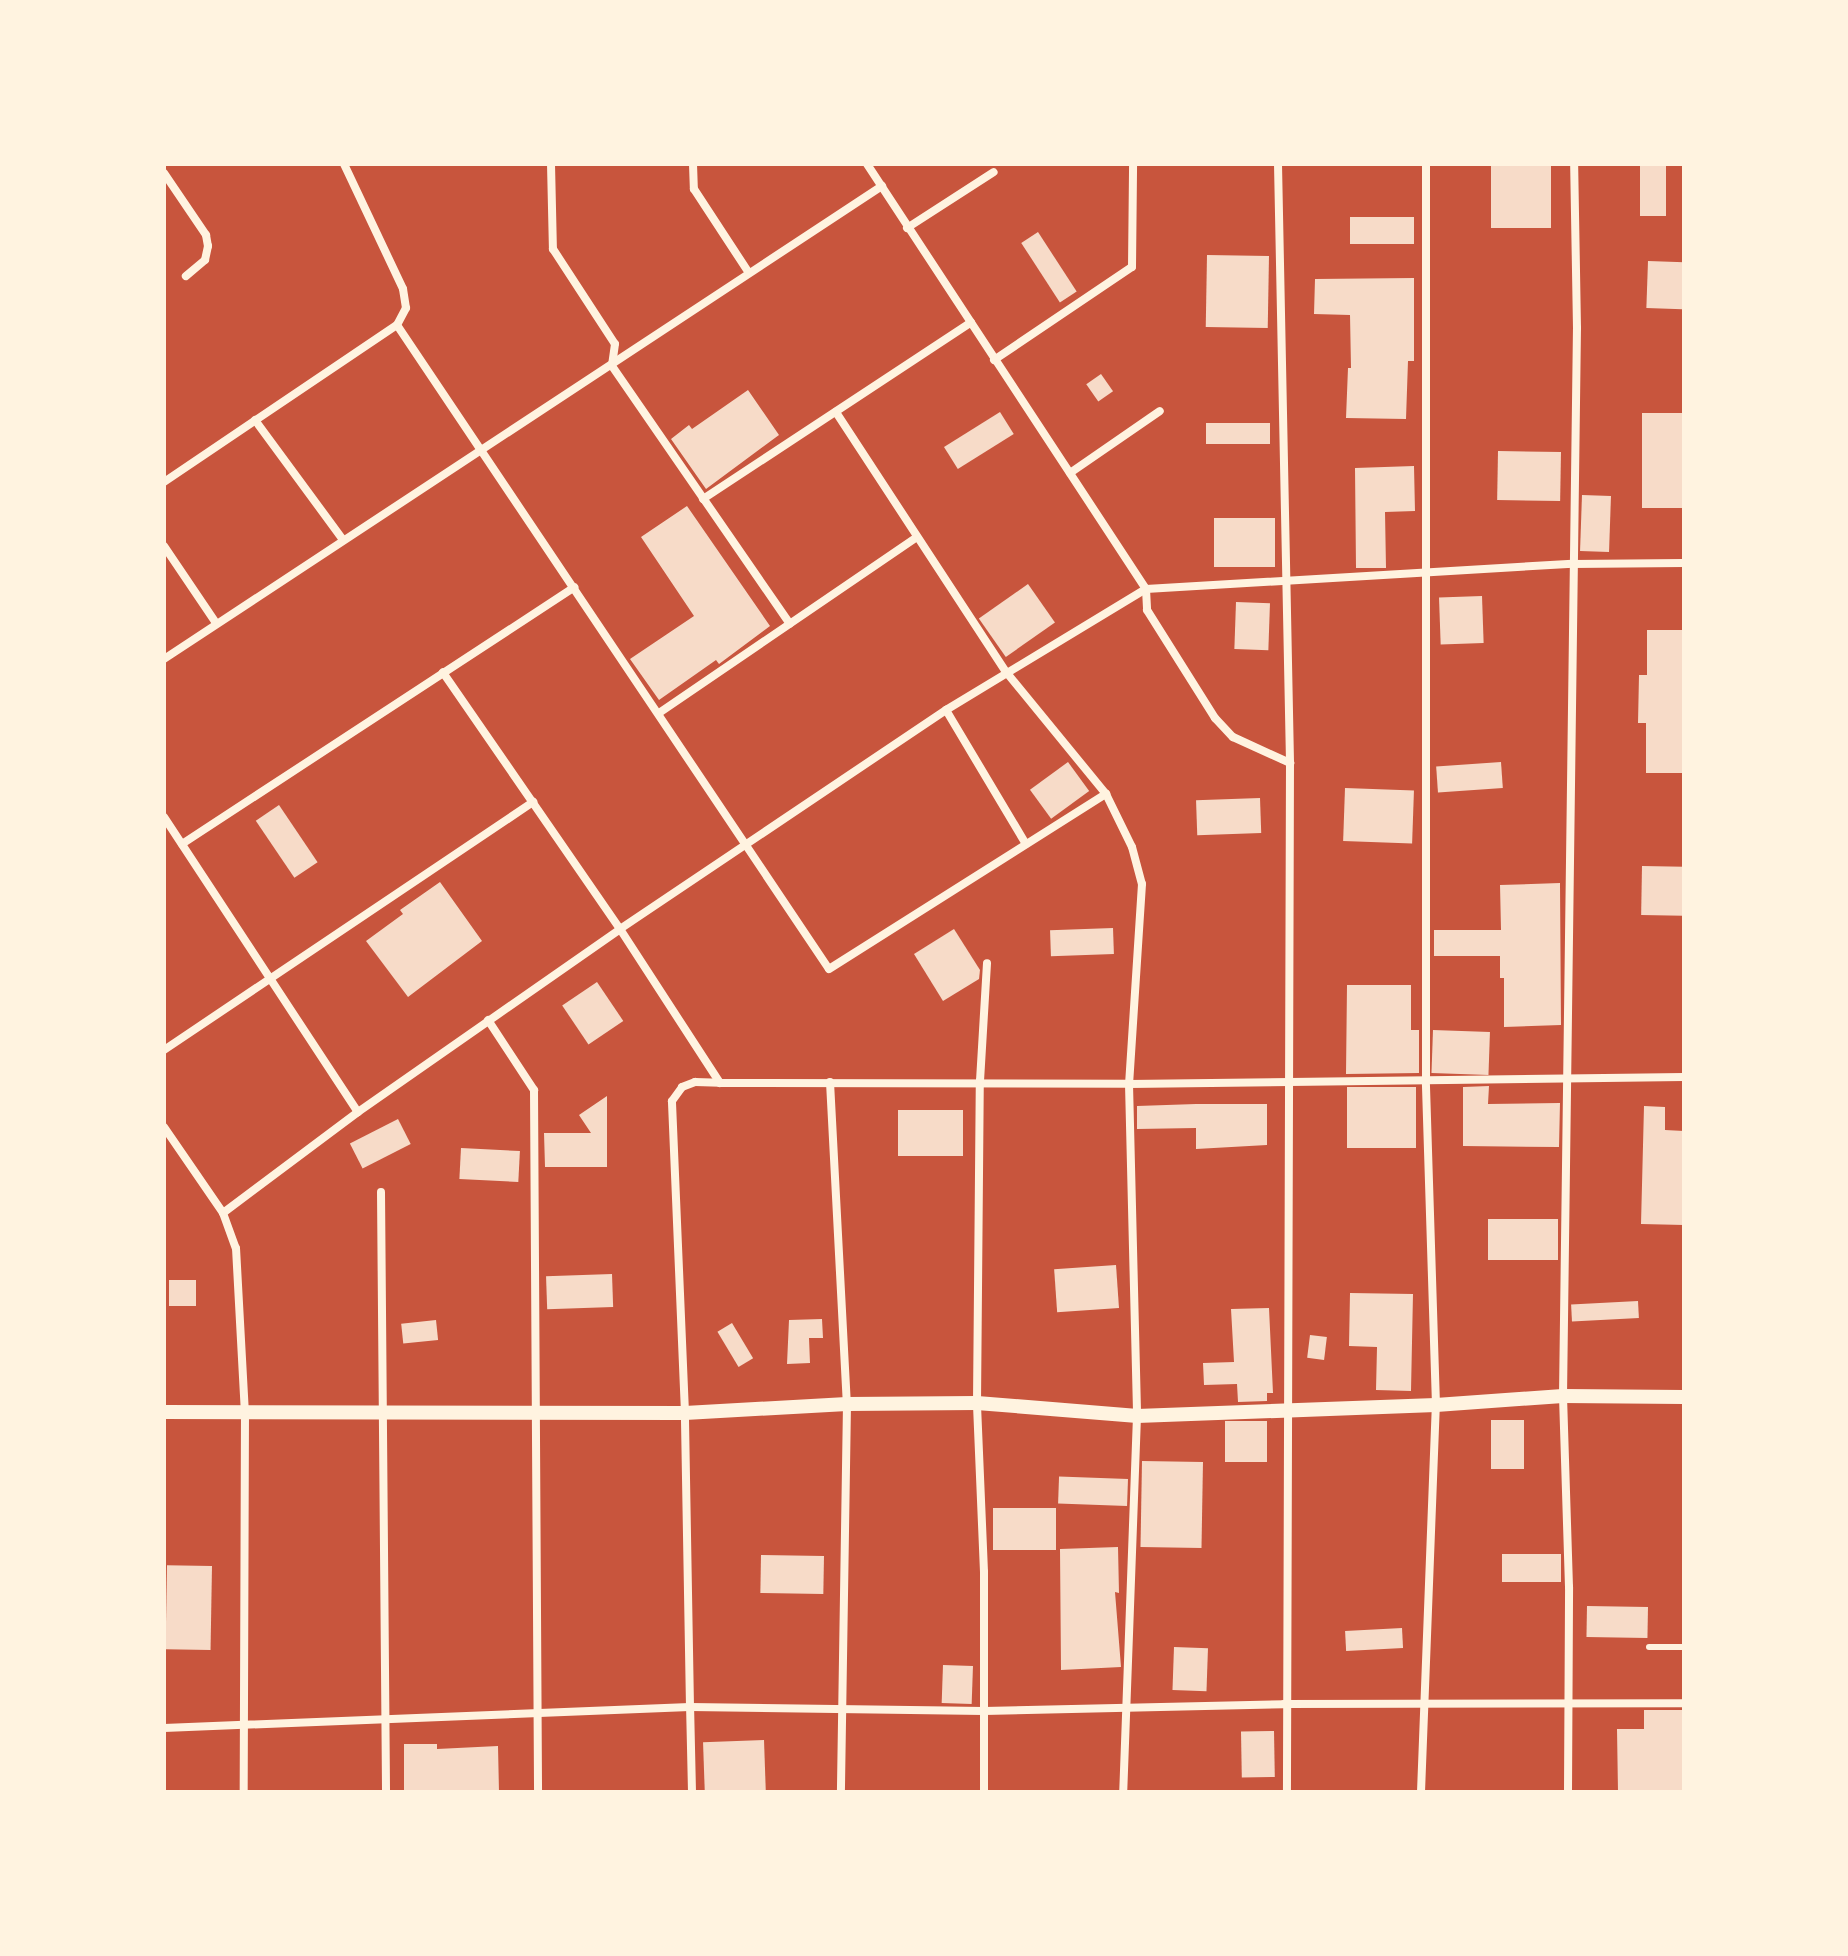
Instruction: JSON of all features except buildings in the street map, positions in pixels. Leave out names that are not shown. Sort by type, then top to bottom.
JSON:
[{"type":"street","points":[[164,482],[397,325],[406,308],[403,289],[344,164]]},
{"type":"street","points":[[551,164],[553,249],[615,344],[612,366],[790,624]]},
{"type":"street","points":[[693,164],[694,189],[749,273]]},
{"type":"street","points":[[867,164],[1146,589],[1147,610],[1215,718],[1233,737],[1290,763]]},
{"type":"street","points":[[994,360],[1132,267],[1133,164]]},
{"type":"street","points":[[1278,164],[1290,763],[1290,1408],[1284,1704],[1287,1792]]},
{"type":"street","points":[[1421,1792],[1436,1405],[1426,1079],[1426,164]]},
{"type":"street","points":[[1568,1792],[1563,1396],[1577,328],[1574,164]]},
{"type":"street","points":[[907,228],[994,172]]},
{"type":"street","points":[[164,173],[206,235],[208,246],[205,260],[186,276]]},
{"type":"street","points":[[164,659],[882,186]]},
{"type":"street","points":[[703,499],[971,322]]},
{"type":"street","points":[[397,325],[829,969],[1106,794]]},
{"type":"street","points":[[1070,473],[1160,411]]},
{"type":"street","points":[[836,412],[1006,672],[1106,794],[1132,847],[1142,884],[1129,1084],[1137,1416],[1123,1792]]},
{"type":"street","points":[[255,420],[343,540]]},
{"type":"street","points":[[659,713],[916,538]]},
{"type":"street","points":[[164,546],[216,623]]},
{"type":"street","points":[[223,1213],[358,1112],[620,929],[946,710],[1146,589],[1287,578],[1428,574],[1572,564],[1684,563]]},
{"type":"street","points":[[182,844],[574,587]]},
{"type":"street","points":[[443,672],[620,929],[720,1083]]},
{"type":"street","points":[[946,710],[1026,844]]},
{"type":"street","points":[[164,1050],[533,802]]},
{"type":"street","points":[[164,817],[358,1112]]},
{"type":"street","points":[[984,1792],[984,1572],[977,1403],[980,1081],[987,963]]},
{"type":"street","points":[[488,1020],[534,1090],[538,1792]]},
{"type":"street","points":[[692,1792],[685,1413],[672,1101],[682,1087],[695,1082],[1129,1084],[1684,1077]]},
{"type":"street","points":[[830,1082],[847,1404],[841,1792]]},
{"type":"street","points":[[165,1130],[223,1213],[236,1248],[245,1412],[244,1792]]},
{"type":"street","points":[[381,1192],[386,1792]]},
{"type":"street","points":[[164,1412],[685,1413],[847,1404],[977,1403],[1137,1416],[1436,1405],[1563,1396],[1684,1397]]},
{"type":"street","points":[[164,1728],[690,1707],[984,1711],[1284,1704],[1684,1703]]},
{"type":"lane","points":[[1649,1647],[1684,1647]]}]
